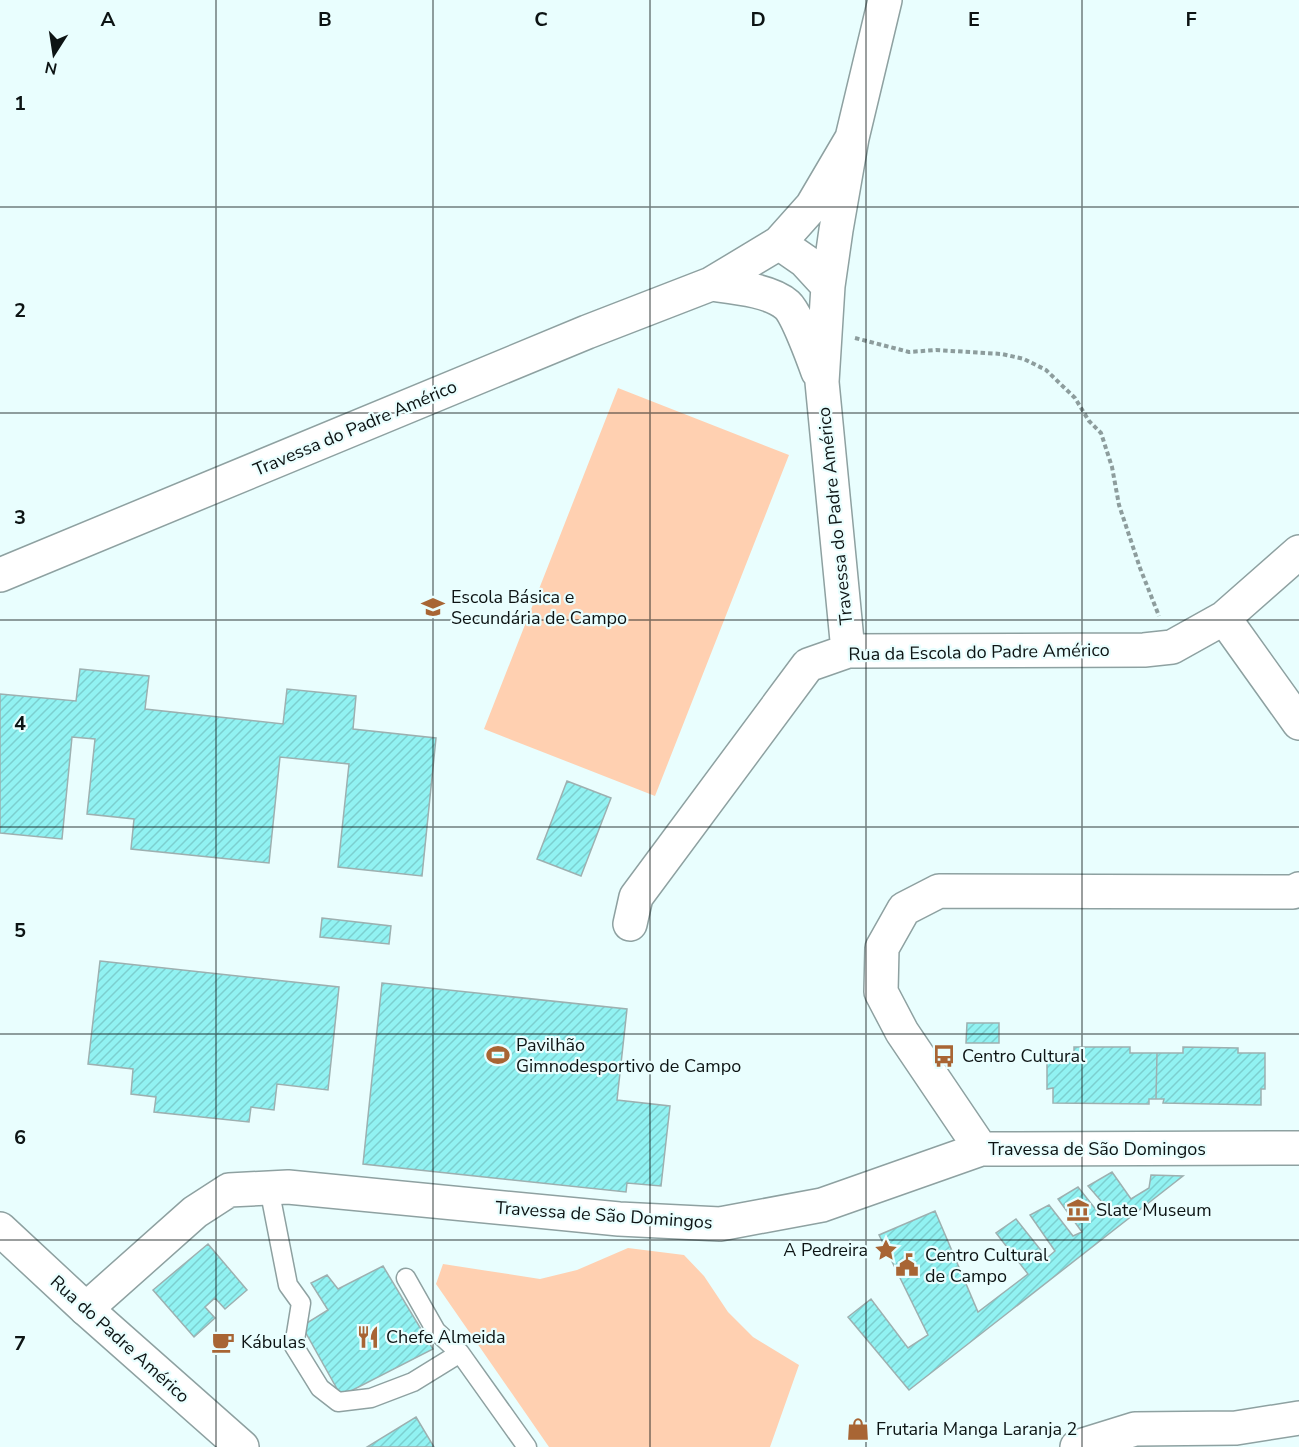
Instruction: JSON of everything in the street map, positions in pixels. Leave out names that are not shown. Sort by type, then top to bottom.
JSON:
[{"type":"street","name":"Travessa do Padre Américo","points":[[848,651],[822,382],[828,286],[852,138],[885,0]]},
{"type":"street","name":"Travessa do Padre Américo","points":[[0,575],[587,332],[711,284],[778,243],[812,206],[852,138]]},
{"type":"street","name":"Travessa do Padre Américo","points":[[778,243],[778,280],[787,305],[808,343],[822,382]]},
{"type":"street","points":[[778,243],[805,261],[828,286]]},
{"type":"street","points":[[711,284],[760,292],[787,305]]},
{"type":"street","name":"Rua da Escola do Padre Américo","points":[[630,924],[636,897],[808,665],[848,651],[1144,651],[1172,647],[1224,618],[1299,552]]},
{"type":"street","points":[[1224,618],[1299,723]]},
{"type":"street","points":[[981,1149],[902,1032],[881,992],[882,948],[904,909],[939,891],[1293,892],[1299,889]]},
{"type":"street","name":"Travessa de São Domingos","points":[[86,1309],[195,1212],[229,1190],[288,1187],[619,1219],[720,1224],[822,1205],[981,1149],[1299,1148]]},
{"type":"street","name":"Rua do Padre Américo","points":[[0,1229],[86,1309],[242,1447]]},
{"type":"street","points":[[1077,1447],[1135,1429],[1236,1428],[1299,1418]]},
{"type":"lane","points":[[269,1188],[288,1285],[301,1303],[294,1346],[320,1388],[338,1402],[371,1398],[413,1382],[460,1353]]},
{"type":"lane","points":[[406,1278],[436,1331],[460,1353],[527,1447]]},
{"type":"path","points":[[825,331],[909,352],[936,350],[1002,354],[1024,359],[1046,370],[1075,398],[1089,421],[1101,433],[1112,467],[1119,505],[1140,568],[1172,647]]},
{"type":"shaded area","points":[[618,388],[789,455],[655,796],[484,729]]},
{"type":"shaded area","points":[[628,1248],[684,1255],[704,1276],[728,1312],[753,1337],[799,1365],[770,1447],[549,1447],[436,1284],[443,1264],[540,1279],[577,1270]]},
{"type":"building","points":[[80,669],[149,676],[145,709],[283,724],[287,689],[356,696],[353,729],[436,738],[422,876],[338,867],[349,764],[280,757],[269,863],[131,849],[134,819],[87,814],[95,739],[72,737],[62,839],[0,833],[0,694],[76,701]]},
{"type":"building","points":[[567,781],[611,798],[581,876],[537,859]]},
{"type":"building","points":[[322,918],[391,926],[389,944],[320,937]]},
{"type":"building","points":[[100,961],[339,987],[328,1090],[277,1084],[274,1110],[251,1107],[249,1122],[154,1112],[156,1097],[131,1094],[133,1069],[88,1064]]},
{"type":"building","name":"Pavilhão Gimnodesportivo de Campo","points":[[382,983],[627,1009],[617,1100],[670,1106],[661,1186],[627,1183],[626,1192],[363,1164]]},
{"type":"building","points":[[967,1023],[999,1023],[999,1043],[966,1043]]},
{"type":"building","points":[[1074,1047],[1130,1047],[1130,1053],[1157,1053],[1156,1099],[1149,1099],[1149,1104],[1053,1103],[1053,1088],[1047,1089],[1047,1053],[1074,1053]]},
{"type":"building","points":[[1183,1047],[1238,1048],[1238,1053],[1265,1053],[1265,1089],[1261,1089],[1261,1105],[1163,1103],[1164,1099],[1156,1099],[1157,1053],[1183,1053]]},
{"type":"building","points":[[1112,1172],[1131,1199],[1149,1188],[1151,1175],[1183,1176],[909,1390],[848,1317],[871,1299],[908,1348],[928,1335],[879,1235],[935,1211],[978,1312],[1028,1274],[996,1233],[1016,1219],[1047,1258],[1055,1251],[1030,1215],[1049,1205],[1073,1236],[1082,1232],[1058,1199],[1078,1187],[1101,1216],[1109,1210],[1088,1186]]},
{"type":"building","points":[[208,1244],[247,1290],[225,1309],[215,1298],[205,1307],[215,1318],[194,1337],[153,1290]]},
{"type":"building","name":"Chefe Almeida","points":[[383,1266],[433,1349],[341,1396],[302,1326],[328,1310],[311,1283],[327,1275],[338,1289]]},
{"type":"building","points":[[416,1417],[434,1447],[367,1447]]},
{"type":"place","name":"Escola Básica e Secundária de Campo","points":[[433,607]]},
{"type":"place","name":"Pavilhão Gimnodesportivo de Campo","points":[[498,1055]]},
{"type":"place","name":"Centro Cultural","points":[[944,1056]]},
{"type":"place","name":"Slate Museum","points":[[1078,1210]]},
{"type":"place","name":"A Pedreira","points":[[886,1250]]},
{"type":"place","name":"Centro Cultural de Campo","points":[[907,1265]]},
{"type":"place","name":"Chefe Almeida","points":[[368,1337]]},
{"type":"place","name":"Kábulas","points":[[223,1342]]},
{"type":"place","name":"Frutaria Manga Laranja 2","points":[[858,1429]]}]
